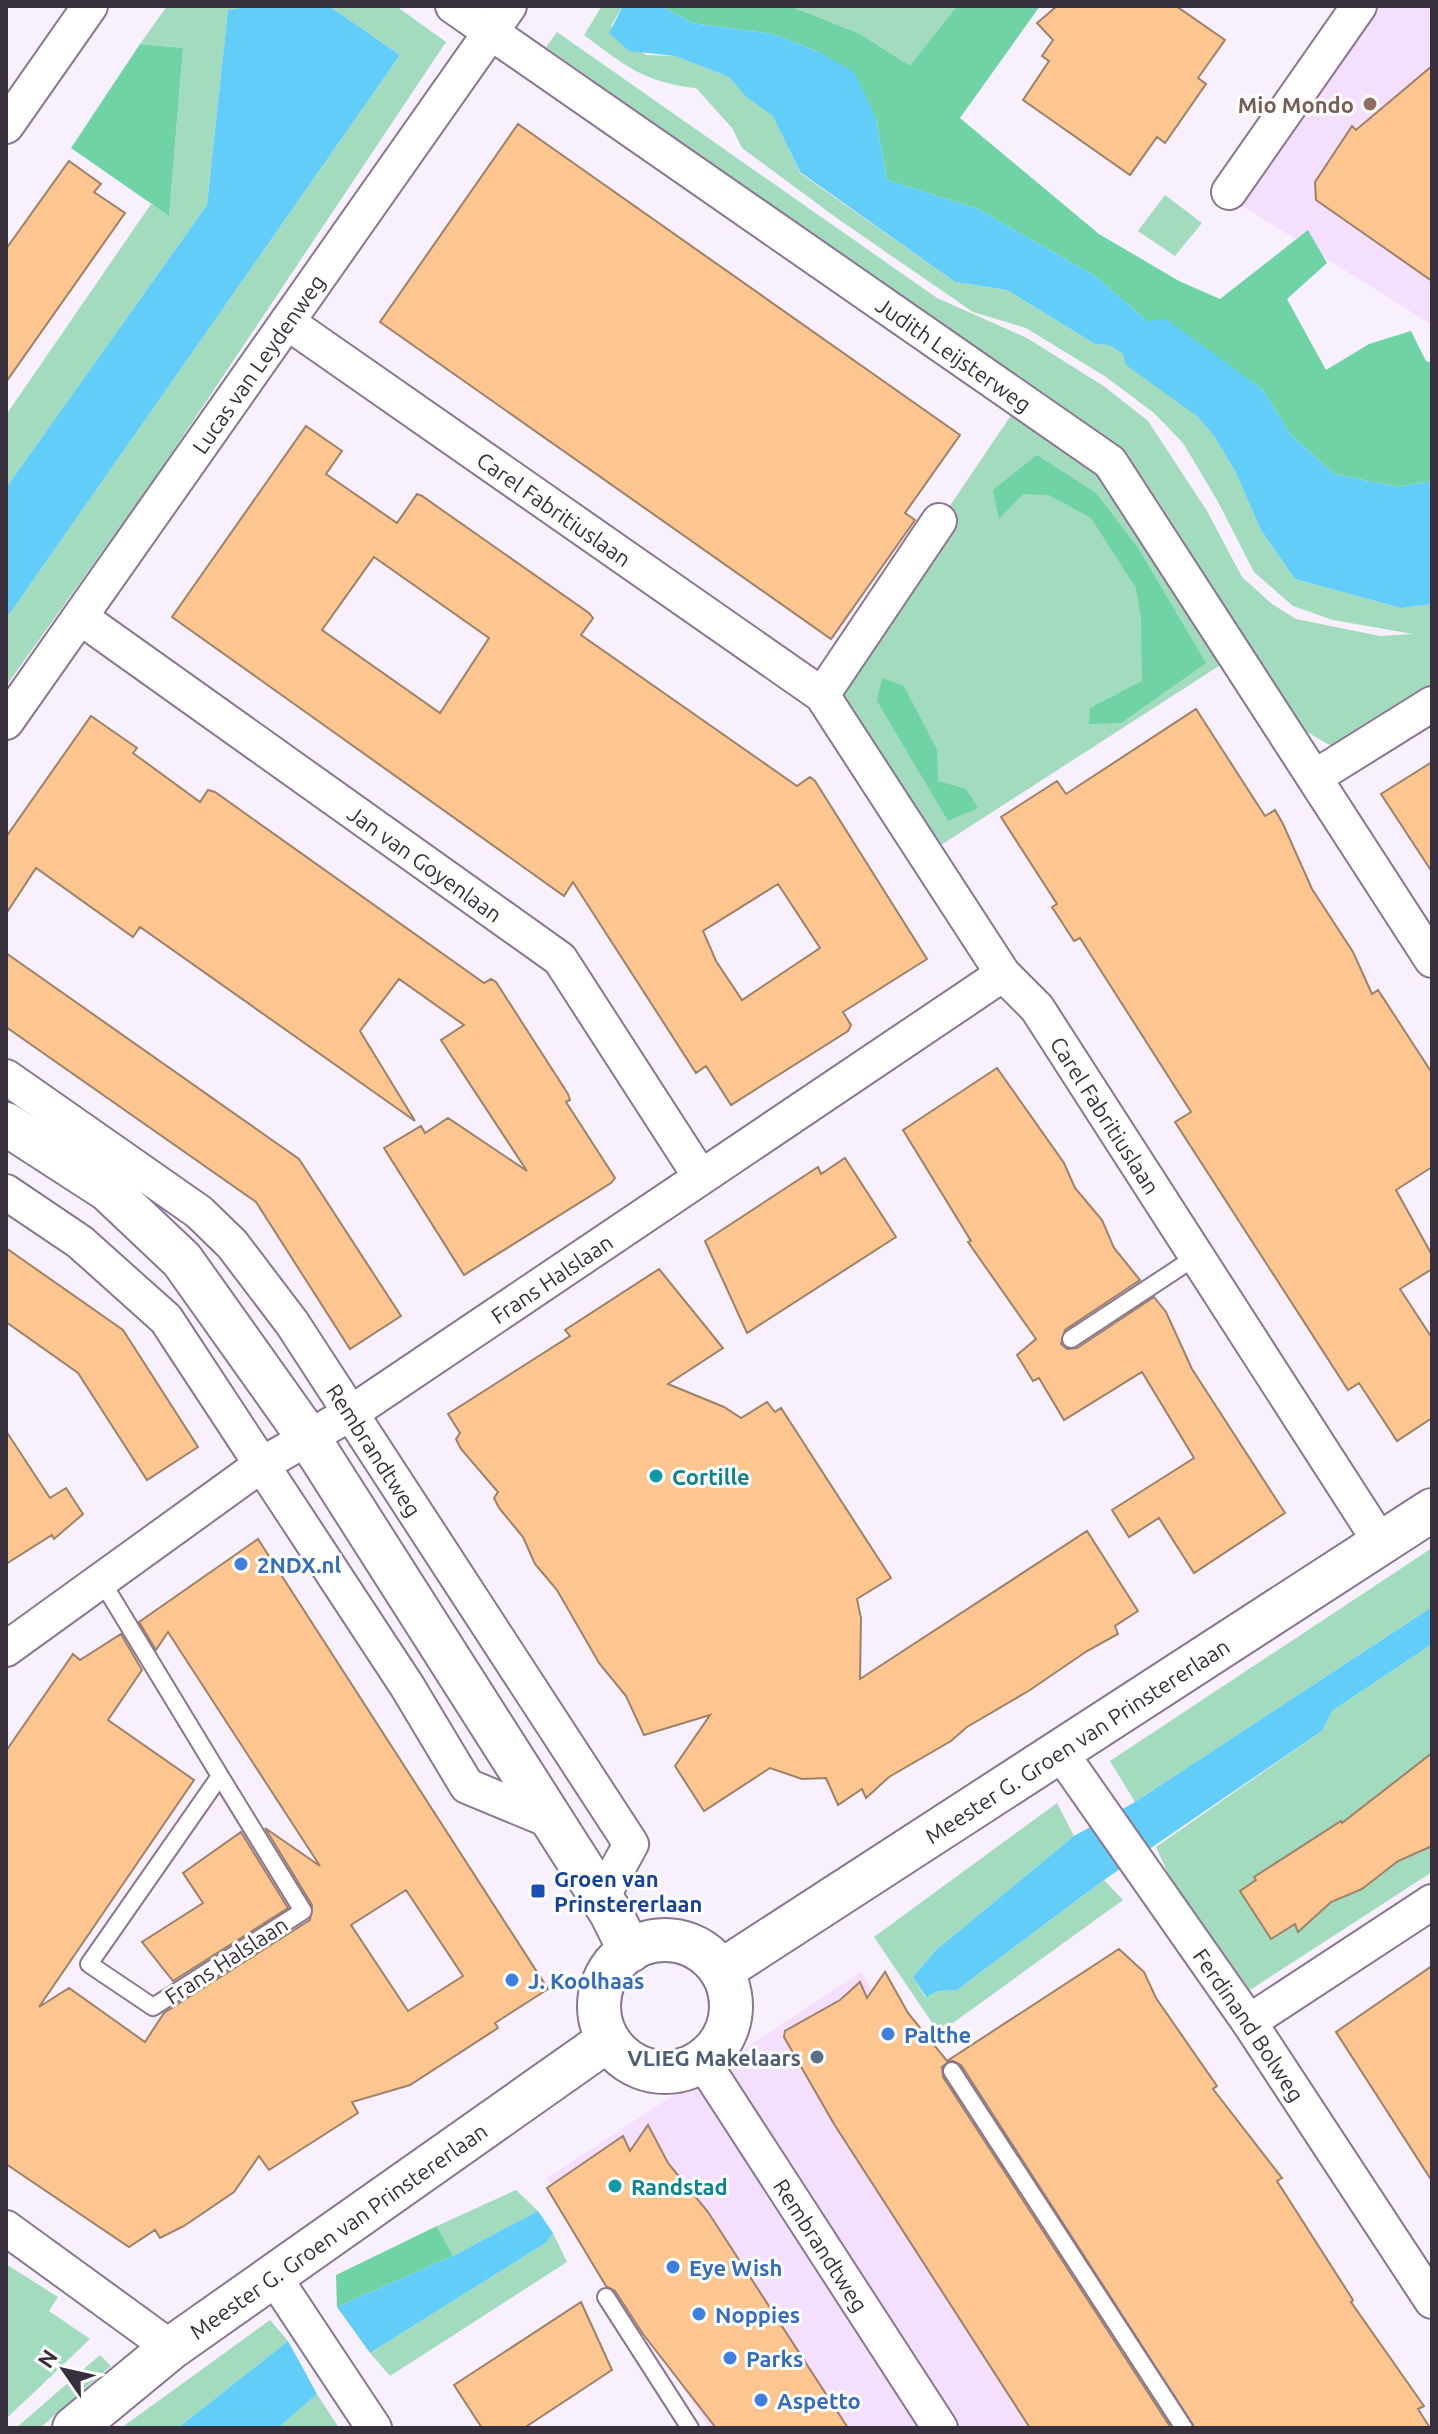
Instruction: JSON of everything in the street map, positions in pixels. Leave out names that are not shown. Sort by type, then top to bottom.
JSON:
[{"type":"street","points":[[9,116],[90,6]]},
{"type":"street","name":"Judith Leijsterweg","points":[[453,6],[500,19],[1110,462],[1432,960]]},
{"type":"street","points":[[1229,192],[1359,6]]},
{"type":"street","name":"Lucas van Leydenweg","points":[[6,722],[500,19]]},
{"type":"street","name":"Carel Fabritiuslaan","points":[[287,322],[822,695],[1003,974],[1037,1008],[1381,1543]]},
{"type":"street","points":[[822,695],[939,521]]},
{"type":"street","name":"Jan van Goyenlaan","points":[[80,617],[560,959],[700,1176]]},
{"type":"street","points":[[1315,777],[1432,704]]},
{"type":"street","name":"Frans Halslaan","points":[[6,1649],[261,1465],[310,1440],[351,1413],[1003,974]]},
{"type":"street","name":"Rembrandtweg","points":[[6,1077],[199,1212],[232,1244],[292,1323],[631,1844],[601,1899]]},
{"type":"street","points":[[6,1124],[108,1190],[182,1260],[310,1440],[601,1899],[630,1951]]},
{"type":"street","points":[[6,1192],[80,1242],[166,1319],[407,1686],[467,1786],[549,1820]]},
{"type":"street","name":"Meester G. Groen van Prinstererlaan","points":[[721,1971],[1432,1510]]},
{"type":"street","name":"Ferdinand Bolweg","points":[[1060,1752],[1249,2022],[1432,2301]]},
{"type":"street","points":[[1249,2022],[1432,1902]]},
{"type":"street","points":[[680,1942],[696,1948],[721,1971],[730,1998],[728,2027],[718,2046],[703,2062],[683,2071],[661,2072],[639,2068],[621,2056],[608,2040],[599,2007],[601,1991],[607,1975],[630,1951],[646,1943],[680,1942]]},
{"type":"street","name":"Meester G. Groen van Prinstererlaan","points":[[74,2428],[171,2348],[272,2274],[608,2040]]},
{"type":"street","name":"Rembrandtweg","points":[[703,2062],[940,2428]]},
{"type":"street","points":[[6,2228],[171,2348]]},
{"type":"street","points":[[272,2274],[374,2428]]},
{"type":"lane","points":[[1071,1339],[1197,1256]]},
{"type":"lane","name":"Frans Halslaan","points":[[101,1580],[303,1911],[153,2007],[89,1964],[220,1776]]},
{"type":"lane","points":[[952,2071],[1184,2428]]},
{"type":"lane","points":[[606,2297],[690,2428]]},
{"type":"shaded area","name":"Mio Mondo","points":[[1380,6],[1432,6],[1432,325],[1238,203]]},
{"type":"shaded area","points":[[861,1972],[1149,2428],[709,2428],[547,2178]]},
{"type":"green space","points":[[167,6],[255,6],[228,11],[207,205],[6,488],[6,415],[151,204],[169,215],[183,48],[140,44]]},
{"type":"green space","points":[[329,6],[396,6],[446,42],[157,475],[6,686],[6,619],[400,55]]},
{"type":"green space","points":[[602,6],[623,6],[611,26],[646,55],[675,56],[729,77],[745,96],[773,115],[800,173],[955,282],[1007,290],[1095,344],[1109,345],[1123,354],[1197,416],[1214,436],[1235,471],[1261,530],[1295,579],[1401,608],[1432,604],[1432,685],[1333,747],[1302,729],[1162,507],[1124,453],[546,47],[557,32],[937,298],[1027,338],[1105,387],[1148,421],[1207,511],[1242,577],[1272,604],[1296,619],[1380,636],[1413,634],[1333,620],[1293,606],[1254,572],[1183,443],[1154,413],[1106,377],[1026,328],[973,312],[838,219],[742,148],[732,128],[696,88],[649,77],[598,46],[584,35]]},
{"type":"green space","points":[[661,6],[790,6],[858,33],[910,66],[957,6],[1040,6],[960,118],[1099,234],[1179,281],[1220,299],[1308,230],[1327,263],[1287,299],[1326,370],[1369,344],[1411,331],[1426,361],[1432,363],[1432,481],[1398,487],[1334,474],[1291,435],[1262,389],[1216,357],[1147,321],[1095,276],[978,209],[887,180],[876,119],[819,52],[773,34],[692,23]]},
{"type":"green space","points":[[790,6],[957,6],[910,67],[858,33]]},
{"type":"green space","points":[[140,44],[183,48],[169,216],[71,148]]},
{"type":"green space","points":[[1165,195],[1202,223],[1175,256],[1138,231]]},
{"type":"green space","points":[[1022,399],[1097,450],[1236,655],[924,856],[822,695]]},
{"type":"green space","points":[[1037,455],[1096,493],[1138,548],[1206,663],[1121,723],[1089,724],[1090,708],[1142,681],[1141,618],[1136,588],[1091,518],[1049,495],[1023,494],[999,519],[993,490]]},
{"type":"green space","points":[[882,678],[904,686],[937,750],[938,781],[966,789],[978,808],[948,821],[877,701]]},
{"type":"green space","points":[[1432,1548],[1432,1607],[1135,1802],[1110,1761]]},
{"type":"green space","points":[[1432,1644],[1432,1872],[1250,1990],[1170,1878],[1156,1847],[1322,1731],[1332,1711]]},
{"type":"green space","points":[[1057,1803],[1074,1836],[936,1950],[913,1977],[925,1997],[938,1991],[957,1990],[1104,1880],[1123,1900],[939,2033],[874,1937]]},
{"type":"green space","points":[[516,2190],[538,2211],[453,2256],[437,2226]]},
{"type":"green space","points":[[437,2226],[453,2256],[337,2307],[336,2275]]},
{"type":"green space","points":[[553,2233],[567,2262],[390,2376],[370,2353],[547,2242]]},
{"type":"green space","points":[[6,2264],[58,2297],[49,2311],[90,2339],[6,2419]]},
{"type":"green space","points":[[270,2320],[288,2341],[178,2428],[121,2428]]},
{"type":"green space","points":[[100,2355],[111,2366],[40,2428],[16,2428]]},
{"type":"green space","points":[[317,2394],[339,2428],[278,2428]]},
{"type":"water","points":[[255,6],[329,6],[400,55],[6,619],[6,488],[207,205],[228,10]]},
{"type":"water","points":[[623,6],[661,6],[692,23],[773,34],[819,52],[855,73],[876,119],[887,180],[978,209],[1095,276],[1147,321],[1166,319],[1262,389],[1291,435],[1334,474],[1398,487],[1432,481],[1432,604],[1401,608],[1295,579],[1261,530],[1235,471],[1214,436],[1197,416],[1126,365],[1123,354],[1109,345],[1095,344],[1007,290],[955,282],[800,172],[773,116],[745,96],[729,77],[675,56],[629,51],[609,33]]},
{"type":"water","points":[[1432,1607],[1432,1644],[1332,1711],[1322,1731],[1104,1880],[957,1990],[938,1991],[926,1997],[913,1977],[936,1950],[1074,1836],[1135,1802]]},
{"type":"water","points":[[538,2211],[553,2233],[547,2242],[370,2353],[337,2307],[453,2256]]},
{"type":"water","points":[[288,2341],[317,2394],[278,2428],[178,2428]]},
{"type":"building","points":[[1057,6],[1176,6],[1225,40],[1198,78],[1206,84],[1165,143],[1157,137],[1130,175],[1023,100],[1049,61],[1042,56],[1053,40],[1037,23]]},
{"type":"building","points":[[1432,66],[1432,281],[1316,200],[1315,182],[1352,126],[1356,130]]},
{"type":"building","points":[[518,124],[960,435],[905,513],[915,520],[831,639],[380,322]]},
{"type":"building","points":[[69,161],[101,184],[94,192],[125,213],[6,382],[6,249]]},
{"type":"building","points":[[306,426],[342,451],[326,474],[397,523],[417,494],[422,496],[589,613],[593,618],[581,635],[797,786],[810,777],[815,781],[927,959],[843,1012],[851,1025],[848,1031],[731,1105],[706,1066],[696,1073],[573,882],[564,896],[172,617]],"holes":[[[374,557],[489,638],[440,713],[322,630]],[[778,884],[820,948],[742,1000],[716,961],[703,931]]]},
{"type":"building","points":[[1196,709],[1265,816],[1275,810],[1312,889],[1353,952],[1372,994],[1378,990],[1432,1073],[1432,1167],[1396,1190],[1432,1255],[1432,1269],[1400,1289],[1432,1338],[1432,1418],[1397,1441],[1359,1383],[1348,1390],[1175,1122],[1191,1112],[1080,938],[1074,941],[1052,907],[1057,904],[1001,817],[1057,781],[1066,794]]},
{"type":"building","points":[[91,716],[137,748],[133,753],[200,802],[208,790],[215,792],[484,983],[491,979],[496,982],[568,1094],[570,1100],[566,1102],[615,1178],[611,1183],[464,1275],[384,1148],[421,1126],[425,1133],[448,1118],[527,1171],[441,1040],[464,1025],[399,979],[360,1031],[415,1121],[140,927],[133,937],[36,868],[6,914],[6,837]]},
{"type":"building","points":[[1432,762],[1432,872],[1381,794]]},
{"type":"building","points":[[6,953],[299,1159],[401,1316],[350,1349],[256,1202],[6,1027]]},
{"type":"building","points":[[997,1068],[1064,1163],[1075,1188],[1102,1220],[1114,1248],[1140,1280],[1065,1330],[1061,1344],[1067,1349],[1077,1348],[1154,1297],[1166,1312],[1192,1369],[1285,1513],[1194,1573],[1159,1518],[1129,1537],[1112,1510],[1194,1458],[1142,1372],[1064,1420],[1039,1378],[1033,1381],[1017,1355],[1036,1339],[968,1242],[971,1241],[903,1130]]},
{"type":"building","points":[[845,1158],[896,1237],[747,1333],[705,1241],[818,1167],[821,1174]]},
{"type":"building","points":[[6,1248],[123,1330],[198,1447],[147,1480],[78,1373],[6,1322]]},
{"type":"building","name":"Cortille","points":[[659,1269],[723,1348],[668,1384],[724,1407],[741,1418],[767,1402],[775,1412],[781,1408],[891,1578],[857,1599],[861,1618],[860,1679],[1087,1531],[1138,1611],[1115,1626],[1118,1634],[889,1777],[866,1798],[862,1789],[838,1805],[826,1778],[802,1779],[770,1768],[704,1811],[675,1766],[710,1715],[644,1735],[626,1696],[599,1663],[557,1590],[535,1564],[523,1537],[499,1508],[494,1498],[498,1492],[461,1449],[456,1439],[460,1433],[448,1414],[570,1336],[565,1330]]},
{"type":"building","points":[[6,1431],[50,1498],[66,1488],[83,1514],[54,1539],[52,1535],[6,1564]]},
{"type":"building","points":[[258,1539],[548,1989],[495,2023],[498,2028],[410,2085],[352,2102],[358,2113],[269,2170],[259,2156],[234,2192],[184,2226],[160,2238],[155,2230],[129,2247],[6,2164],[6,1751],[73,1654],[80,1660],[121,1634],[142,1670],[108,1720],[194,1780],[39,2007],[69,1988],[145,2042],[164,2013],[310,1920],[312,1905],[265,1828],[320,1866],[168,1632],[156,1650],[139,1622]],"holes":[[[406,1890],[463,1976],[408,2011],[351,1925]]]},
{"type":"building","points":[[1432,1753],[1432,1846],[1398,1861],[1362,1889],[1331,1902],[1298,1932],[1295,1924],[1271,1939],[1240,1891],[1256,1880],[1254,1877],[1342,1823]]},
{"type":"building","points":[[241,1832],[288,1908],[173,1981],[142,1942],[203,1903],[183,1873]]},
{"type":"building","points":[[1119,1949],[1144,1972],[1156,1998],[1217,2086],[1213,2089],[1282,2178],[1277,2181],[1353,2300],[1351,2302],[1424,2406],[1418,2409],[1430,2428],[1195,2428],[961,2065],[951,2060],[942,2067],[943,2077],[1171,2428],[1030,2428],[834,2124],[784,2037],[785,2031],[840,2000],[860,1982],[867,1998],[885,1972],[908,2013],[947,2061]]},
{"type":"building","points":[[1432,1966],[1432,2181],[1336,2032]]},
{"type":"building","points":[[648,2125],[668,2163],[708,2212],[848,2428],[716,2428],[643,2334],[615,2291],[606,2286],[547,2188],[623,2136],[630,2151]]},
{"type":"building","points":[[581,2302],[612,2370],[524,2428],[482,2428],[454,2385]]},
{"type":"place","name":"Mio Mondo","points":[[1370,104]]},
{"type":"place","name":"Cortille","points":[[656,1476]]},
{"type":"place","name":"2NDX.nl","points":[[241,1564]]},
{"type":"place","name":"Groen van Prinstererlaan","points":[[538,1891]]},
{"type":"place","name":"J. Koolhaas","points":[[512,1980]]},
{"type":"place","name":"Palthe","points":[[888,2034]]},
{"type":"place","name":"VLIEG Makelaars","points":[[817,2057]]},
{"type":"place","name":"Randstad","points":[[615,2186]]},
{"type":"place","name":"Eye Wish","points":[[673,2267]]},
{"type":"place","name":"Noppies","points":[[699,2314]]},
{"type":"place","name":"Parks","points":[[730,2358]]},
{"type":"place","name":"Aspetto","points":[[761,2400]]}]
